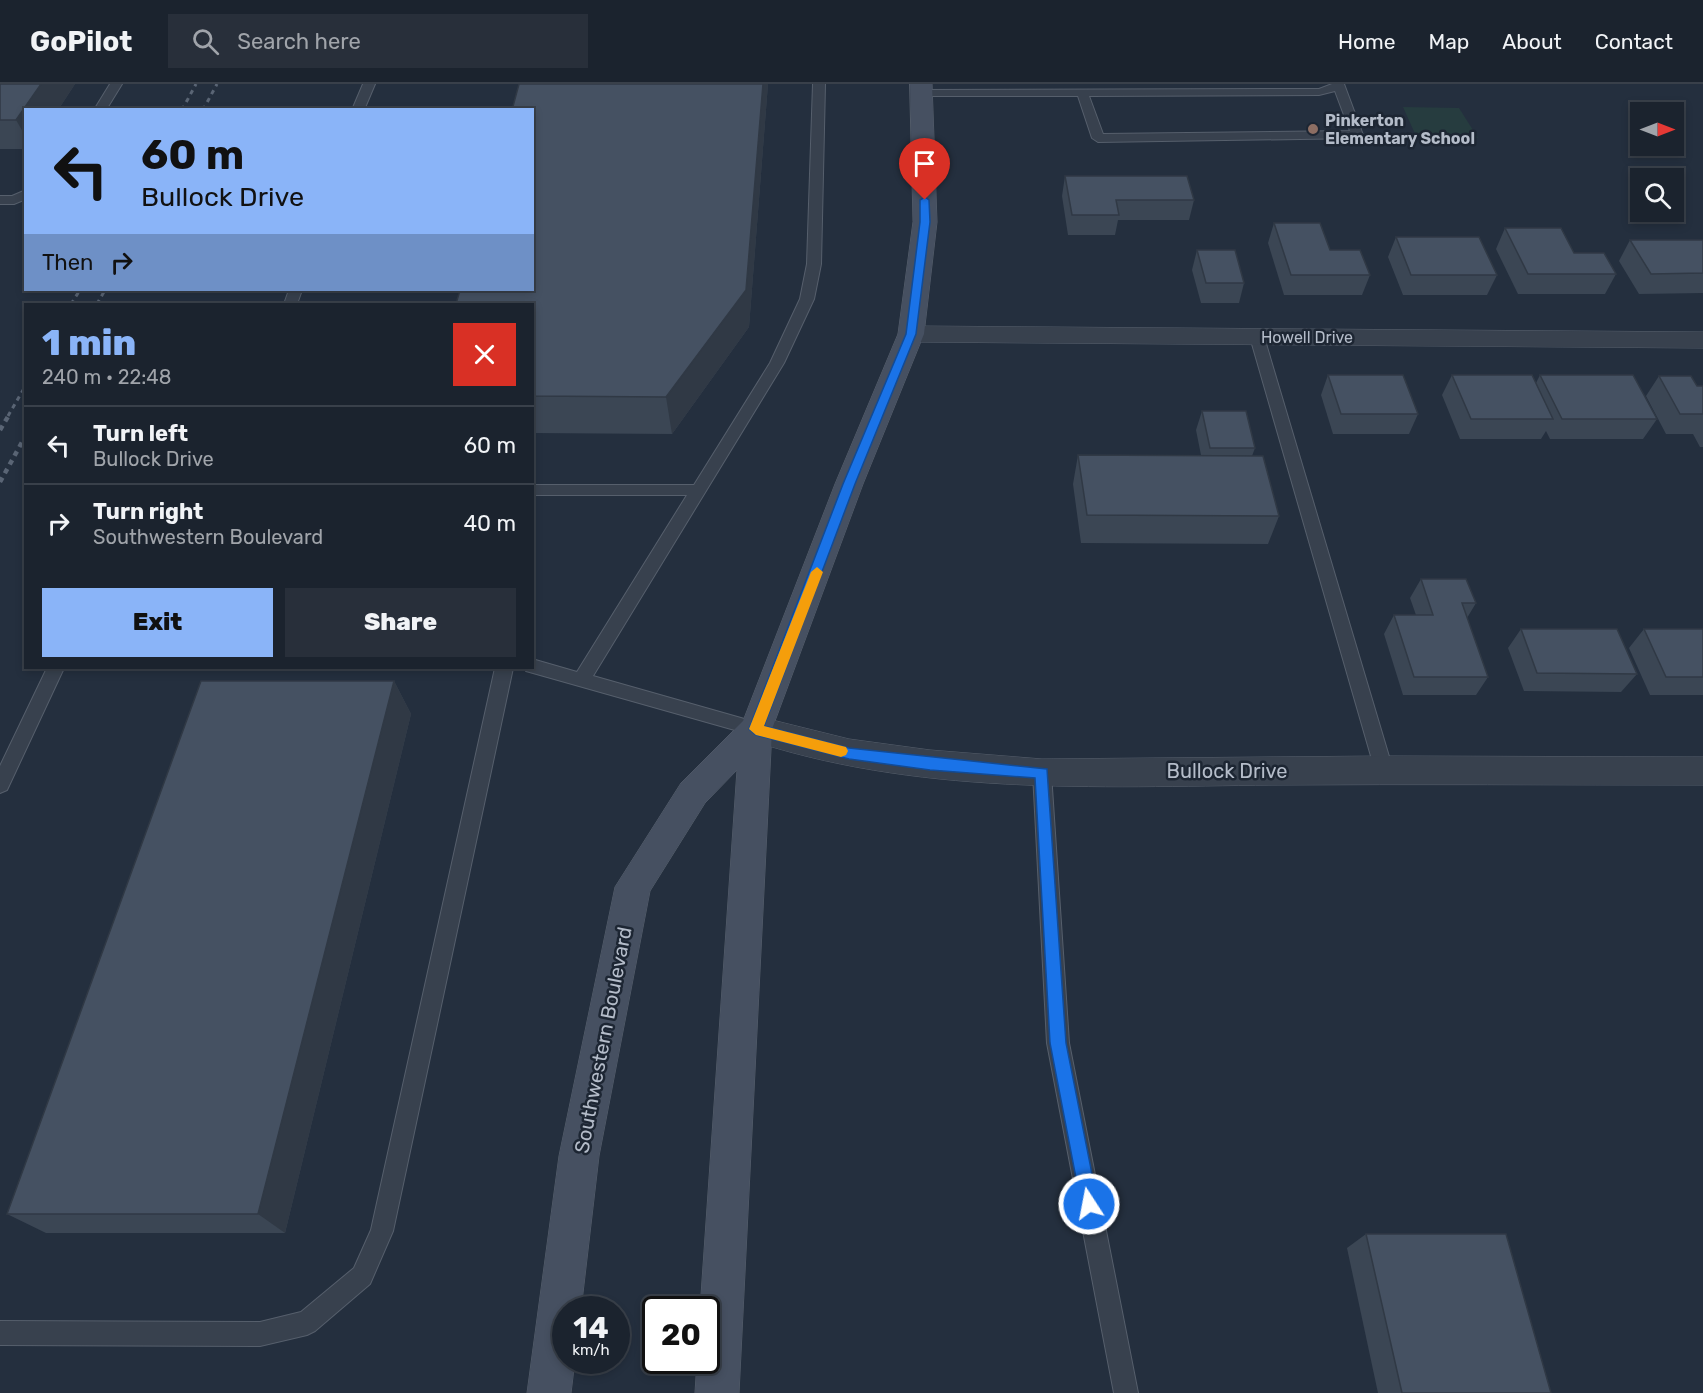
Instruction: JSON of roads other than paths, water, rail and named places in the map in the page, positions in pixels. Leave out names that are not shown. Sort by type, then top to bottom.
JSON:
[{"type":"street","name":"Southwestern Boulevard","points":[[717,1393],[756,729],[849,484],[911,334],[925,222],[921,89]]},
{"type":"street","name":"Howell Drive","points":[[911,334],[1703,340]]},
{"type":"street","name":"Southwestern Boulevard","points":[[549,1393],[579,1156],[633,887],[693,793],[756,729]]},
{"type":"street","name":"Bullock Drive","points":[[756,729],[849,753],[930,764],[1042,773],[1384,770],[1703,771]]},
{"type":"lane","points":[[101,108],[116,84]]},
{"type":"lane","points":[[359,108],[369,84]]},
{"type":"lane","points":[[582,679],[777,363],[807,299],[814,264],[819,84]]},
{"type":"lane","points":[[921,89],[1319,92],[1339,85],[1357,135],[1098,138],[1082,92]]},
{"type":"lane","points":[[0,200],[14,200],[24,195]]},
{"type":"lane","points":[[1257,337],[1384,770]]},
{"type":"lane","points":[[534,490],[698,490]]},
{"type":"lane","points":[[534,667],[756,729]]},
{"type":"lane","points":[[0,785],[55,669]]},
{"type":"lane","points":[[0,1334],[260,1335],[307,1323],[362,1276],[382,1231],[504,669]]},
{"type":"lane","points":[[1042,773],[1058,1043],[1126,1393]]},
{"type":"railway","points":[[183,108],[196,84]]},
{"type":"railway","points":[[204,108],[217,84]]},
{"type":"railway","points":[[72,303],[79,291]]},
{"type":"railway","points":[[98,303],[104,291]]},
{"type":"railway","points":[[8,416],[24,388]]},
{"type":"railway","points":[[0,430],[9,415]]},
{"type":"railway","points":[[0,482],[24,439]]},
{"type":"place","name":"Pinkerton Elementary School","points":[[1313,129]]}]
